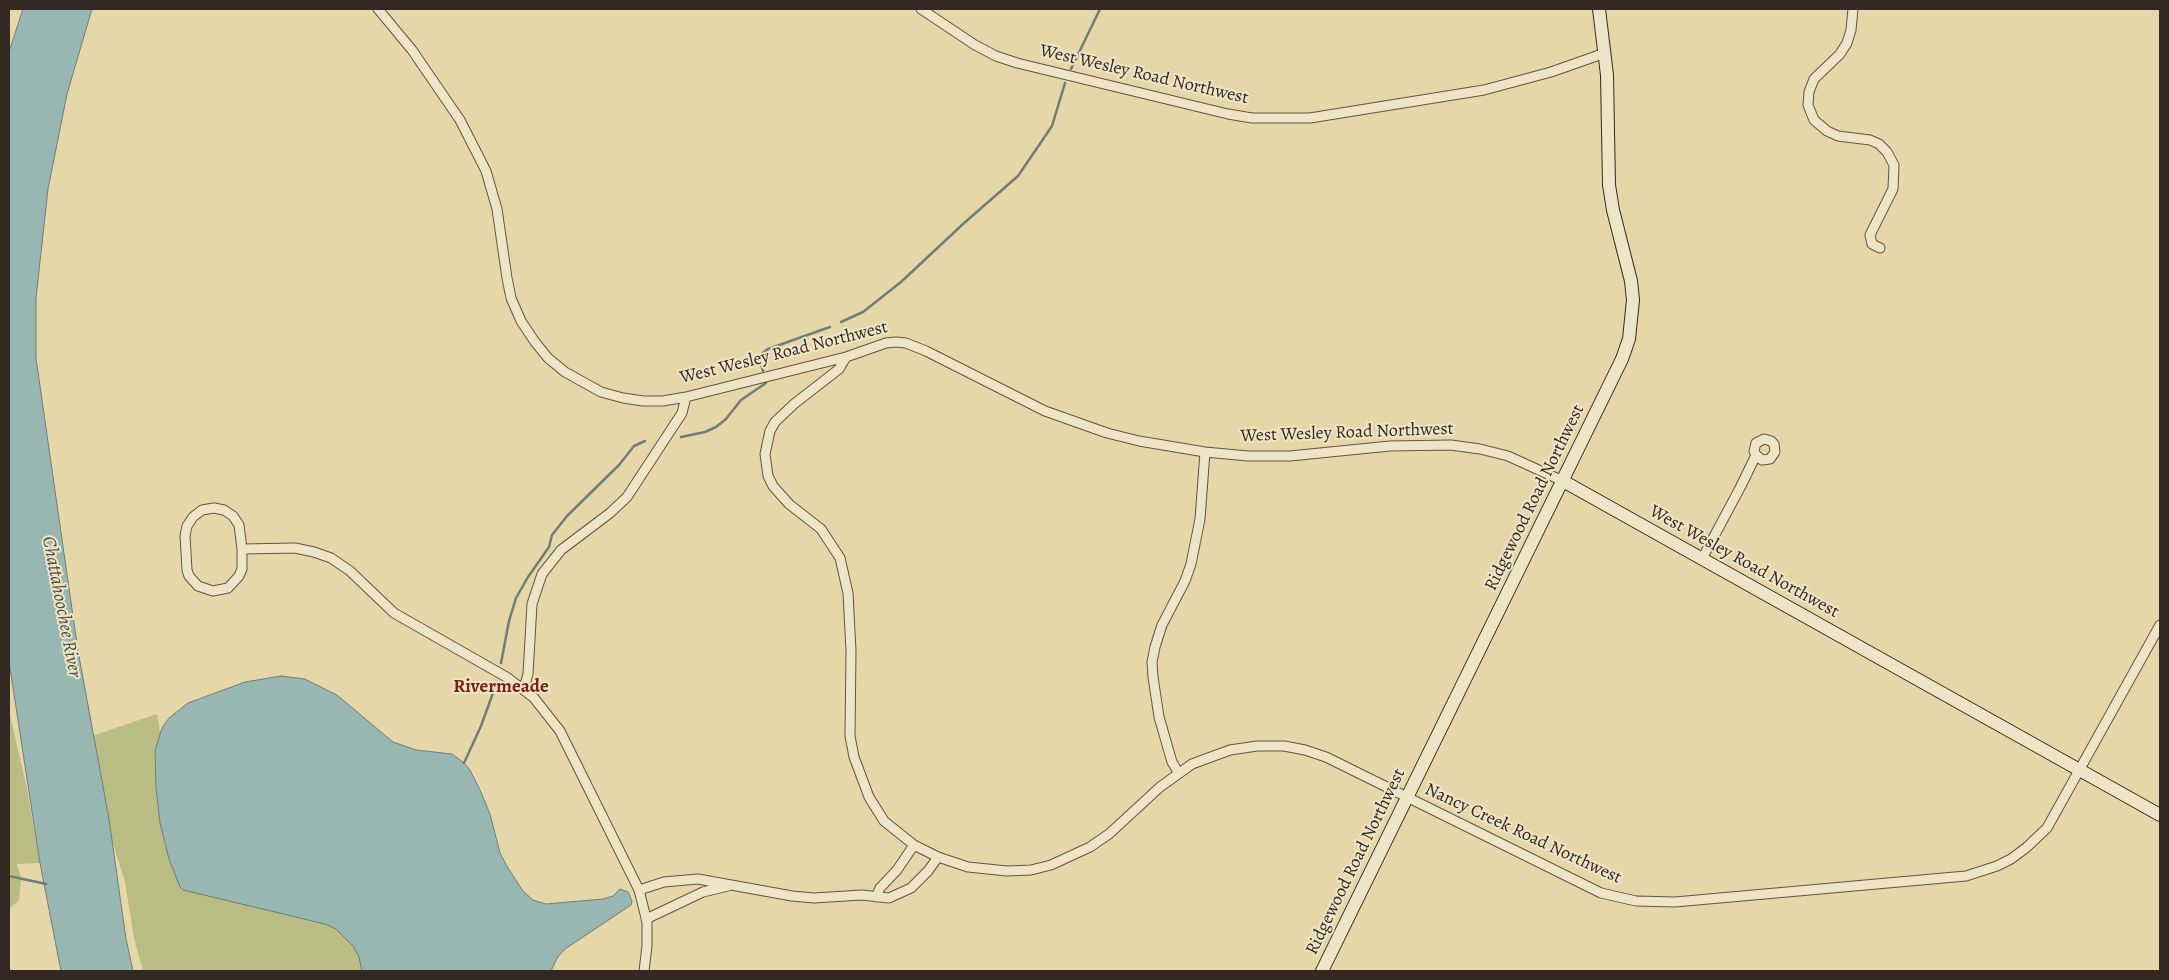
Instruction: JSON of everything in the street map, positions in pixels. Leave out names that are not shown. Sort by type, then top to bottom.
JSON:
[{"type":"street","name":"West Wesley Road Northwest","points":[[378,9],[412,50],[460,120],[486,171],[495,201],[511,298],[521,321],[534,342],[565,372],[601,392],[623,398],[663,401],[846,357],[886,343],[906,343],[926,351],[1018,399],[1070,421],[1140,441],[1205,452],[1248,456],[1290,456],[1390,446],[1451,445],[1480,449],[1508,456],[1563,481],[2160,815]]},
{"type":"street","name":"West Wesley Road Northwest","points":[[921,9],[975,45],[996,56],[1228,114],[1252,118],[1310,118],[1484,90],[1551,72],[1605,52]]},
{"type":"street","name":"Ridgewood Road Northwest","points":[[1322,971],[1622,360],[1629,339],[1632,319],[1631,282],[1613,210],[1609,184],[1605,52],[1599,9]]},
{"type":"street","points":[[1853,9],[1851,30],[1847,43],[1840,54],[1814,79],[1809,92],[1808,105],[1814,120],[1827,132],[1838,136],[1870,140],[1879,144],[1887,152],[1894,166],[1893,188],[1870,235],[1872,244],[1880,248]]},
{"type":"street","name":"Nancy Creek Road Northwest","points":[[846,357],[839,369],[794,404],[775,422],[766,445],[765,462],[768,476],[773,486],[789,504],[820,529],[840,558],[848,593],[851,651],[850,736],[854,758],[869,797],[878,812],[892,828],[914,844],[938,857],[968,867],[992,871],[1031,870],[1051,866],[1090,847],[1109,834],[1178,772],[1204,758],[1230,750],[1257,746],[1284,746],[1326,757],[1601,893],[1636,901],[1675,902],[1950,879],[1981,872],[2011,858],[2039,837],[2053,819],[2160,625]]},
{"type":"street","points":[[524,688],[528,674],[532,604],[542,574],[561,550],[610,513],[627,497],[682,413],[686,397]]},
{"type":"street","points":[[1178,772],[1172,762],[1159,717],[1152,677],[1152,662],[1162,625],[1185,581],[1191,564],[1200,519],[1205,452]]},
{"type":"street","points":[[1702,559],[1756,455]]},
{"type":"street","points":[[214,508],[224,510],[233,516],[239,525],[242,549],[242,569],[234,583],[220,591],[204,589],[193,582],[187,570],[185,536],[187,526],[193,516],[202,510],[214,508]]},
{"type":"street","points":[[242,549],[295,548],[331,558],[350,570],[394,612],[524,688],[544,708],[560,731],[638,890],[646,918],[648,946],[644,971]]},
{"type":"street","points":[[876,897],[880,888],[897,870],[914,844]]},
{"type":"street","points":[[638,890],[664,882],[686,879],[710,881],[728,886],[814,898],[862,895],[889,898],[911,888],[928,871],[938,857]]},
{"type":"street","points":[[646,918],[703,892],[728,886]]},
{"type":"green space","points":[[9,710],[27,789],[40,863],[17,864],[21,878],[19,900],[9,909]]},
{"type":"green space","points":[[157,714],[182,857],[321,919],[360,943],[374,971],[143,971],[134,938],[125,882],[105,818],[89,737]]},
{"type":"water","name":"Chattahoochee River","points":[[23,9],[92,9],[67,94],[48,189],[36,298],[36,358],[78,651],[109,819],[126,939],[133,971],[61,971],[40,863],[9,662],[9,52]]},
{"type":"water","points":[[281,676],[305,679],[337,695],[393,742],[416,750],[452,754],[464,763],[470,770],[490,814],[500,853],[523,891],[533,900],[546,904],[603,899],[613,896],[620,889],[628,892],[632,901],[631,905],[565,949],[557,958],[551,971],[362,971],[359,957],[353,946],[336,929],[325,924],[183,890],[169,859],[160,823],[155,751],[162,728],[169,718],[188,703],[245,682]]},
{"type":"waterway","points":[[1071,69],[1100,9]]},
{"type":"waterway","points":[[841,322],[863,312],[901,282],[1018,176],[1052,126],[1065,83]]},
{"type":"waterway","points":[[763,371],[759,356],[768,349],[830,327]]},
{"type":"waterway","points":[[681,437],[705,432],[716,427],[726,419],[741,400],[766,383]]},
{"type":"waterway","points":[[501,663],[509,621],[516,598],[549,547],[552,535],[567,516],[619,465],[634,446],[645,441]]},
{"type":"waterway","points":[[464,763],[481,726],[497,682]]},
{"type":"waterway","points":[[9,876],[46,884]]},
{"type":"district","name":"Rivermeade","points":[[501,687]]}]
